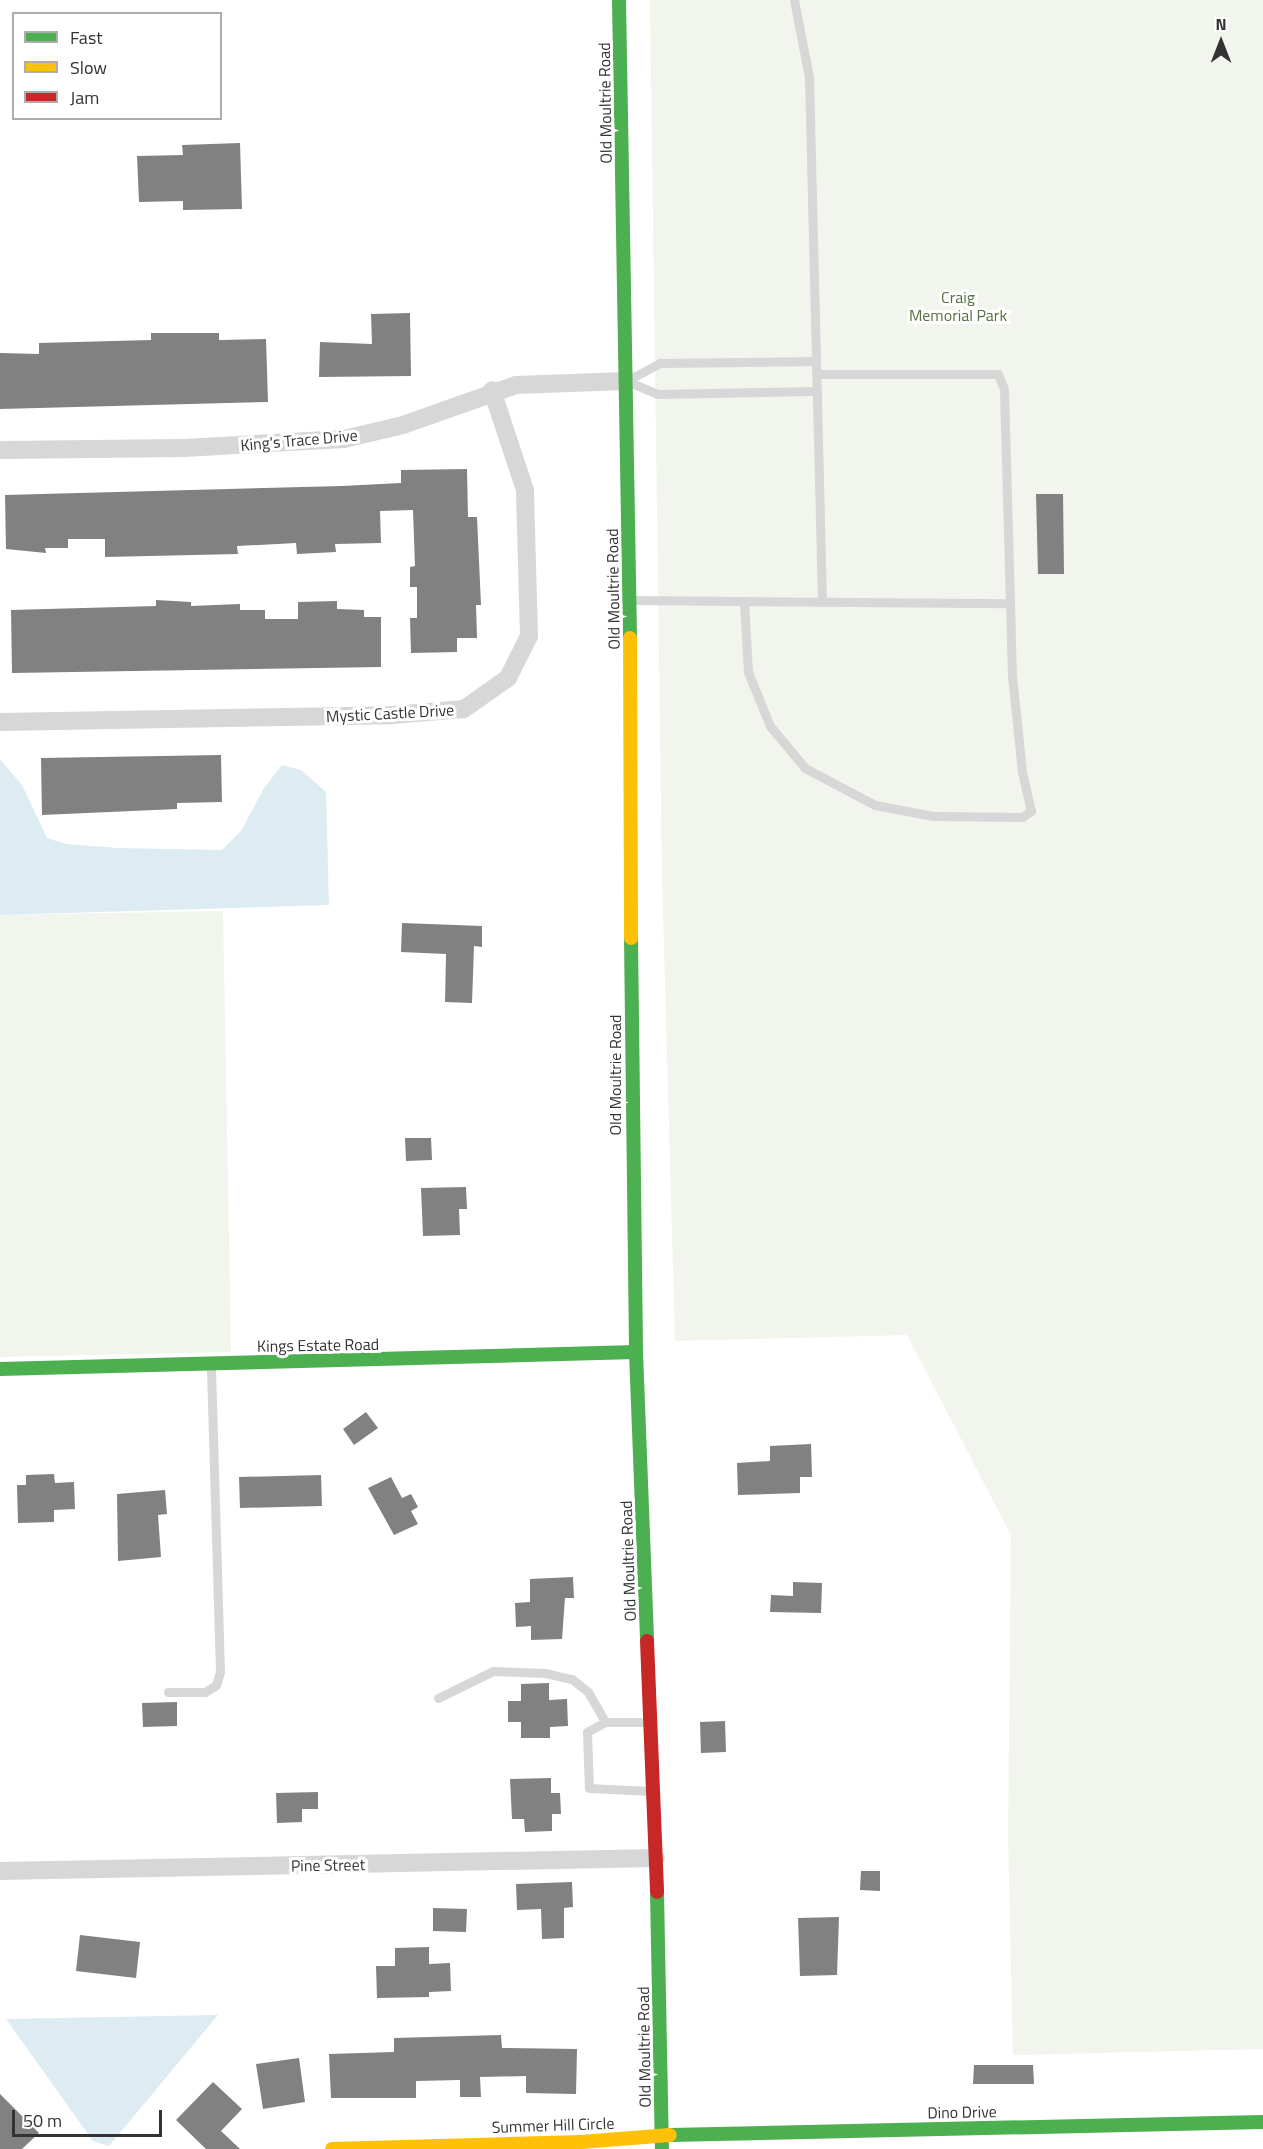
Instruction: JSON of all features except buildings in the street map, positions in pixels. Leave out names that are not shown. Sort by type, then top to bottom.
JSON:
[{"type":"main road","name":"Old Moultrie Road","points":[[619,0],[630,600],[636,1352],[654,1791],[662,2149]]},
{"type":"main road","name":"Kings Estate Road","points":[[0,1369],[636,1352]]},
{"type":"main road","name":"Dino Drive","points":[[662,2135],[1263,2122]]},
{"type":"main road","name":"Summer Hill Circle","points":[[332,2149],[481,2147],[662,2135]]},
{"type":"street","name":"King's Trace Drive","points":[[0,450],[184,448],[344,439],[403,425],[492,390],[516,385],[626,381]]},
{"type":"street","name":"Mystic Castle Drive","points":[[0,722],[392,716],[464,710],[508,678],[529,636],[525,490],[492,390]]},
{"type":"street","name":"Pine Street","points":[[0,1871],[656,1858]]},
{"type":"lane","points":[[794,0],[809,77],[822,601]]},
{"type":"lane","points":[[626,381],[660,363],[816,361]]},
{"type":"lane","points":[[744,601],[748,672],[770,726],[805,768],[875,805],[933,816],[1022,817],[1031,811],[1022,772],[1009,603],[1004,389],[998,374],[816,374]]},
{"type":"lane","points":[[626,381],[657,394],[816,391]]},
{"type":"lane","points":[[630,600],[1009,603]]},
{"type":"lane","points":[[168,1692],[205,1692],[216,1685],[220,1672],[211,1364]]},
{"type":"lane","points":[[438,1698],[493,1671],[544,1673],[572,1679],[588,1692],[605,1722]]},
{"type":"lane","points":[[651,1722],[605,1722],[587,1732],[589,1788],[654,1791]]},
{"type":"green space","name":"Craig Memorial Park","points":[[650,0],[1263,0],[1263,2049],[1013,2055],[1008,1838],[1011,1535],[907,1335],[675,1341],[662,876]]},
{"type":"green space","points":[[223,911],[231,1352],[0,1357],[0,915]]},
{"type":"shaded area","points":[[0,759],[22,785],[47,838],[66,844],[117,848],[222,850],[241,831],[264,788],[282,765],[301,770],[326,792],[329,905],[0,915]]},
{"type":"shaded area","points":[[218,2015],[109,2146],[93,2141],[6,2019]]},
{"type":"traffic: fast","points":[[619,0],[630,638]]},
{"type":"traffic: fast","points":[[631,938],[636,1352],[647,1641]]},
{"type":"traffic: fast","points":[[0,1369],[636,1352]]},
{"type":"traffic: fast","points":[[657,1892],[662,2149]]},
{"type":"traffic: fast","points":[[670,2135],[1263,2122]]},
{"type":"traffic: slow","points":[[630,638],[631,938]]},
{"type":"traffic: slow","points":[[332,2149],[581,2142],[670,2135]]},
{"type":"traffic: jam","points":[[647,1641],[657,1892]]}]
